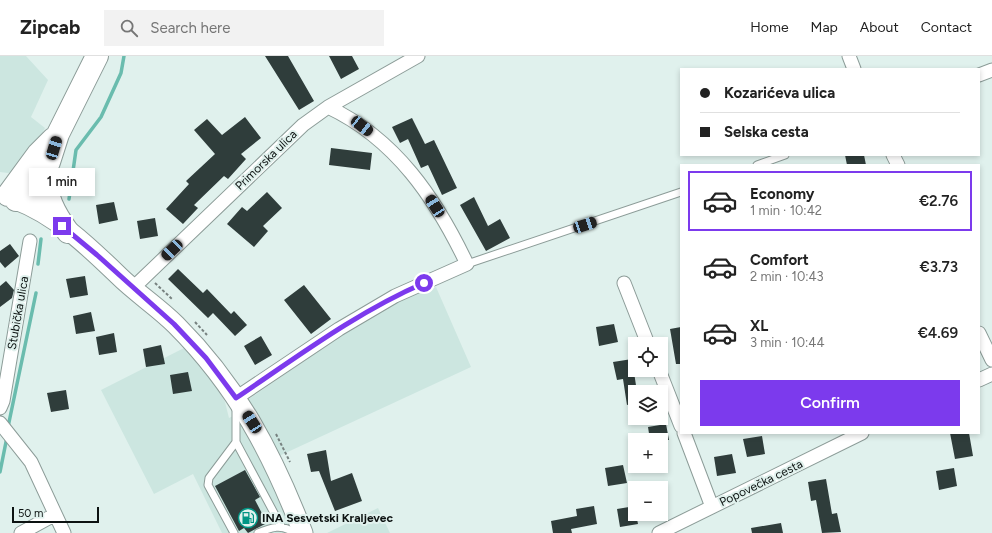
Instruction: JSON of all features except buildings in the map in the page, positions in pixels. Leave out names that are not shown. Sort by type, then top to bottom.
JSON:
[{"type":"highway","points":[[8,194],[33,192],[45,174],[58,134],[97,56]]},
{"type":"highway","points":[[8,194],[38,154],[58,134]]},
{"type":"highway","points":[[45,174],[45,186],[49,202],[68,232]]},
{"type":"main road","points":[[8,194],[40,225],[86,257],[126,282]]},
{"type":"main road","points":[[8,194],[40,211],[97,255],[190,340],[206,358],[236,398],[275,464],[303,533]]},
{"type":"street","name":"Primorska ulica","points":[[126,282],[303,125],[328,107],[418,56]]},
{"type":"street","points":[[849,56],[854,68]]},
{"type":"street","points":[[980,75],[992,70]]},
{"type":"street","points":[[236,398],[339,329],[395,296],[467,264],[450,229],[420,182],[383,142],[352,118],[328,107]]},
{"type":"street","name":"Stubička ulica","points":[[0,408],[3,401],[30,241]]},
{"type":"street","points":[[624,283],[645,337]]},
{"type":"street","points":[[980,335],[992,360]]},
{"type":"street","points":[[980,380],[992,374]]},
{"type":"street","points":[[662,377],[680,423]]},
{"type":"street","points":[[2,424],[15,439],[31,462],[64,533]]},
{"type":"street","points":[[684,434],[712,507]]},
{"type":"street","name":"Popovečka cesta","points":[[659,533],[860,434]]},
{"type":"street","points":[[21,533],[54,514]]},
{"type":"lane","points":[[760,164],[782,156]]},
{"type":"lane","points":[[467,264],[680,192]]},
{"type":"lane","points":[[236,398],[236,442],[281,526]]},
{"type":"lane","points":[[234,533],[208,485],[209,478],[236,442]]},
{"type":"lane","points":[[258,533],[273,527],[281,526],[295,533]]},
{"type":"shaded area","points":[[0,56],[26,56],[48,80],[31,117],[45,128],[27,162],[16,171],[8,173],[0,172]]},
{"type":"shaded area","points":[[436,287],[471,367],[279,456],[246,401],[349,330],[407,296]]},
{"type":"shaded area","points":[[186,347],[219,391],[225,402],[229,418],[241,412],[292,519],[287,533],[222,533],[193,474],[154,494],[101,390]]},
{"type":"shaded area","points":[[378,508],[390,533],[327,533]]},
{"type":"waterway","points":[[69,199],[76,150],[101,117],[121,73],[124,56]]},
{"type":"waterway","points":[[38,264],[41,239]]},
{"type":"waterway","points":[[8,427],[36,293]]},
{"type":"waterway","points":[[0,472],[7,437]]},
{"type":"place","name":"INA Sesvetski Kraljevec","points":[[248,518]]},
{"type":"route","points":[[62,226],[97,255],[174,324],[206,358],[236,398],[339,329],[395,296],[424,283]]}]
